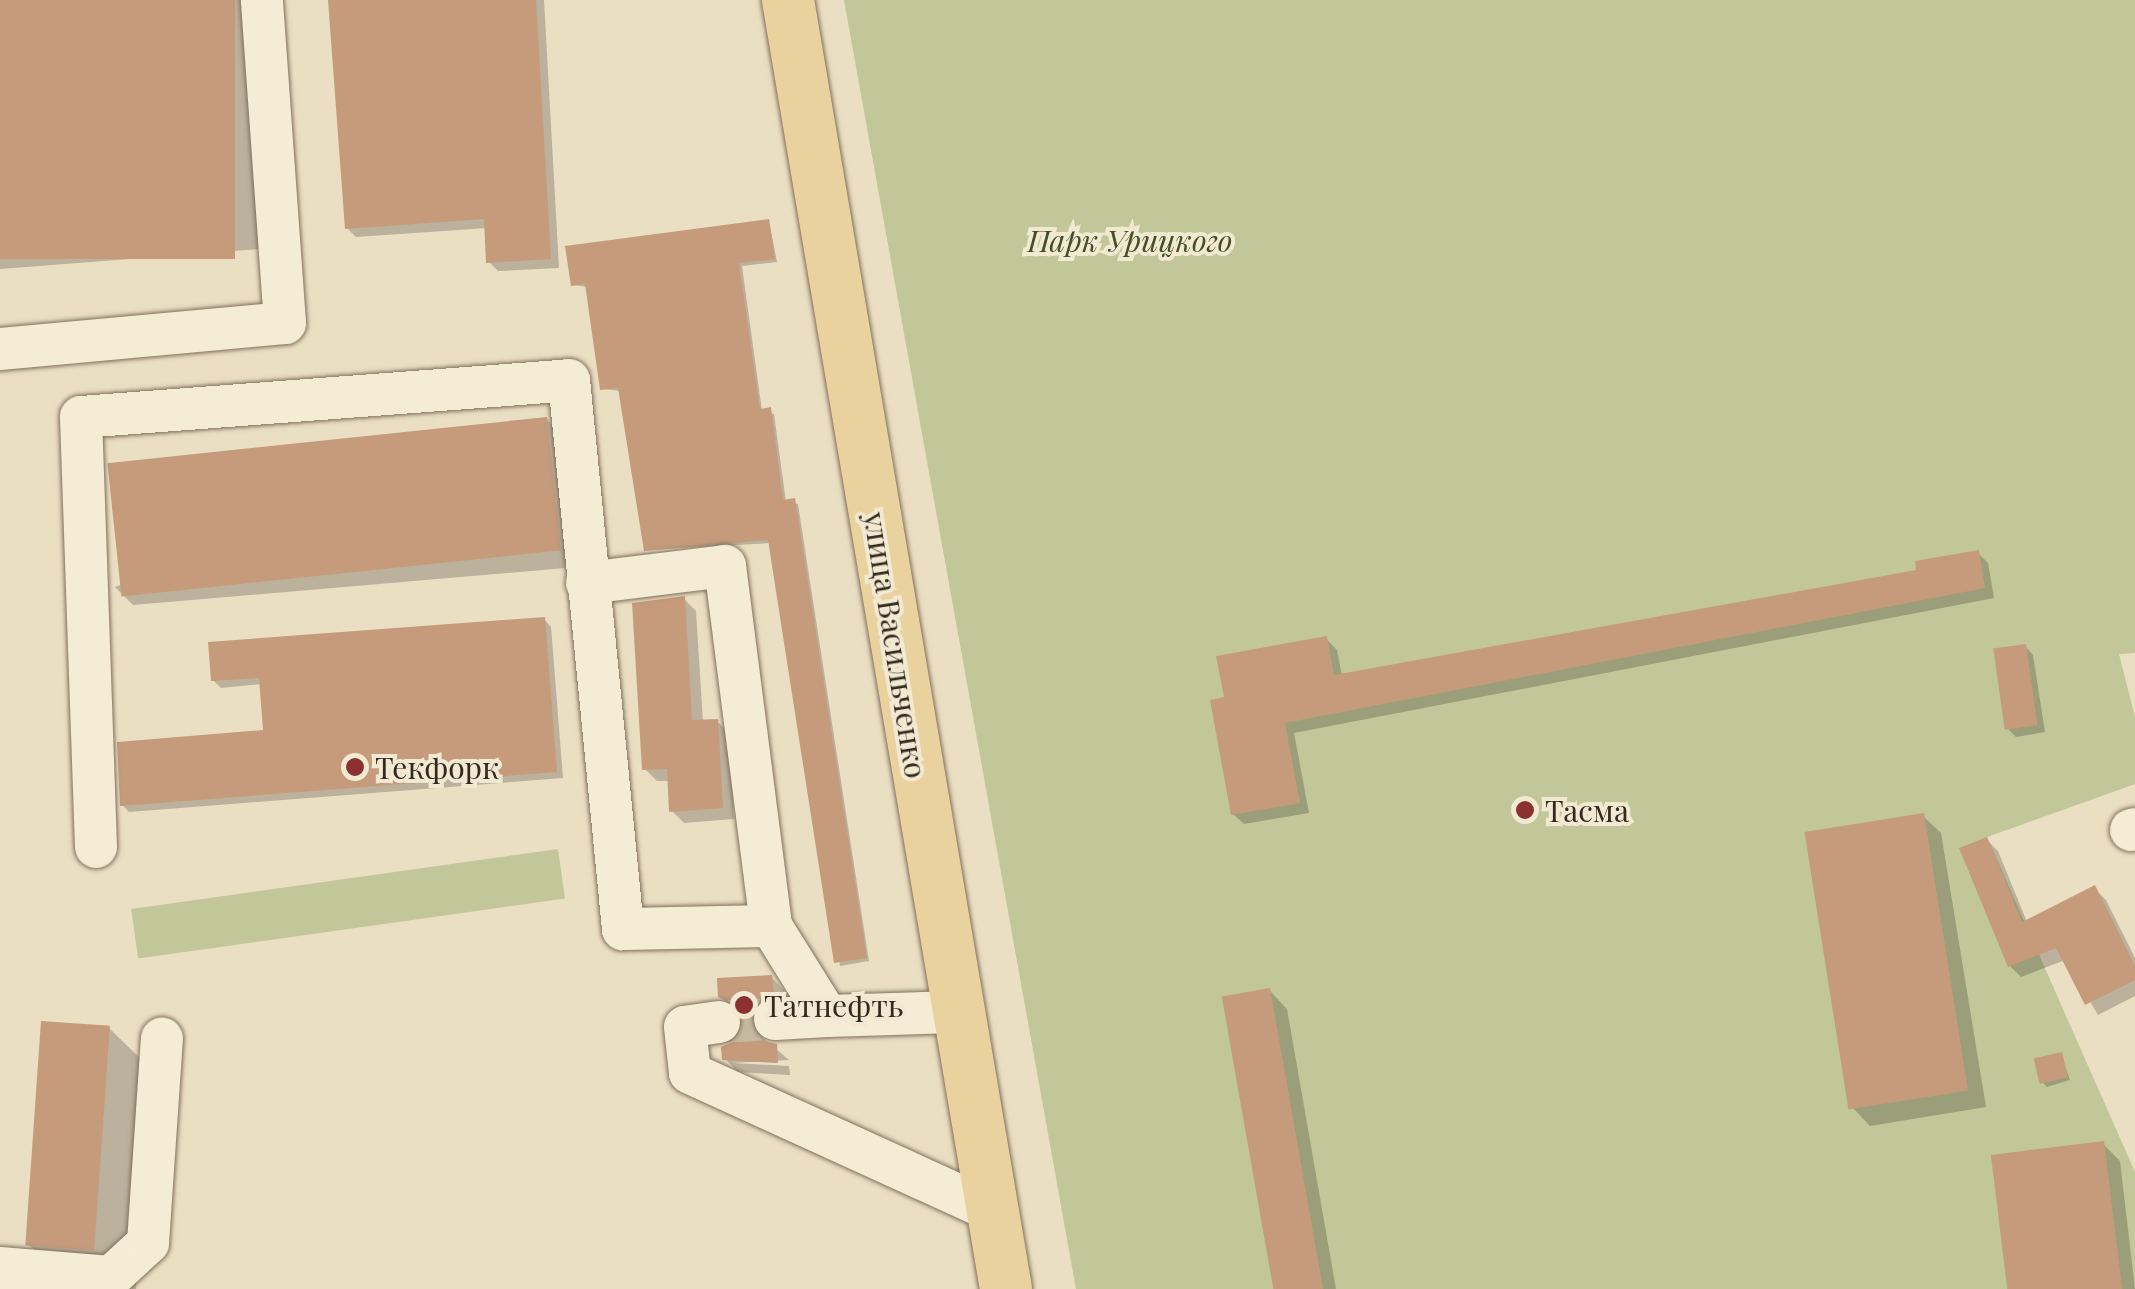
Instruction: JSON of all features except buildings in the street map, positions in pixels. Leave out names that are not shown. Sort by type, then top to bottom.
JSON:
[{"type":"main road","name":"улица Васильченко","points":[[788,0],[1006,1289]]},
{"type":"lane","points":[[0,349],[286,324],[262,0]]},
{"type":"lane","points":[[96,847],[80,416],[569,380],[623,928],[771,926]]},
{"type":"lane","points":[[587,583],[725,566],[771,926],[827,1016]]},
{"type":"lane","points":[[775,1019],[957,1012]]},
{"type":"lane","points":[[720,1022],[685,1027],[690,1073],[993,1211]]},
{"type":"lane","points":[[0,1268],[111,1276],[148,1243],[162,1038]]},
{"type":"green space","name":"Тасма","points":[[844,0],[2135,0],[2135,653],[2119,654],[2135,717],[2135,784],[1987,837],[2135,1172],[2135,1289],[1076,1289]]},
{"type":"green space","points":[[558,849],[565,899],[138,958],[131,909]]},
{"type":"tunnel","points":[[719,1022],[775,1019]]},
{"type":"place","name":"Текфорк","points":[[355,767]]},
{"type":"place","name":"Тасма","points":[[1525,810]]},
{"type":"place","name":"Татнефть","points":[[744,1005]]},
{"type":"park label","name":"Парк Урицкого","points":[[1130,240]]}]
